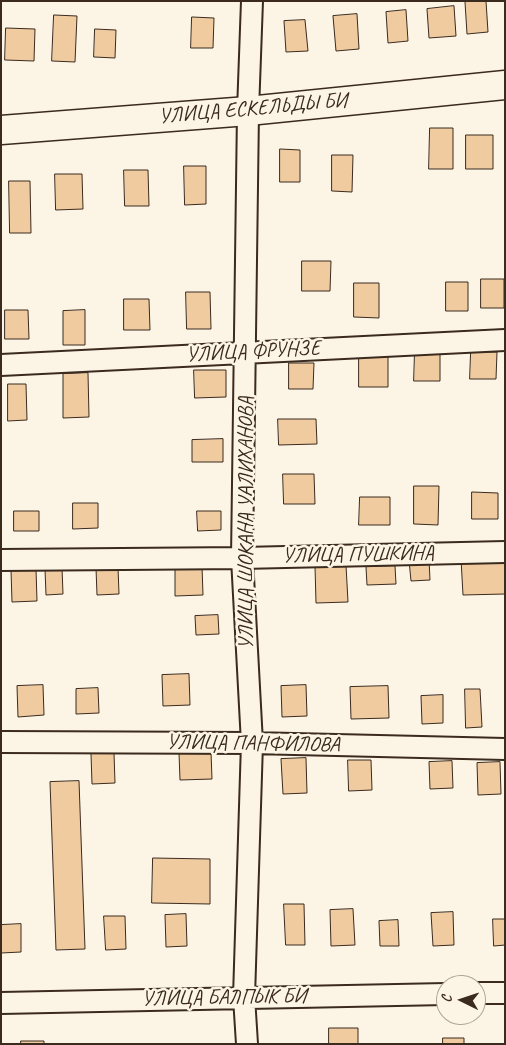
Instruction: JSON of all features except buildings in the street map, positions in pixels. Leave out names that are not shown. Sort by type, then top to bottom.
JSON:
[{"type":"street","name":"УЛИЦА ШОКАНА УАЛИХАНОВА","points":[[247,1044],[244,997],[252,743],[242,558],[248,111],[252,1]]},
{"type":"street","name":"УЛИЦА ЕСКЕЛЬДЫ БИ","points":[[1,130],[248,111],[505,85]]},
{"type":"street","name":"УЛИЦА ФРУНЗЕ","points":[[1,365],[505,340]]},
{"type":"street","name":"УЛИЦА ПУШКИНА","points":[[1,560],[242,558],[505,552]]},
{"type":"street","name":"УЛИЦА ПАНФИЛОВА","points":[[1,742],[252,743],[505,749]]},
{"type":"street","points":[[486,993],[505,993]]},
{"type":"street","name":"УЛИЦА БАЛПЫК БИ","points":[[1,1003],[436,994]]}]
